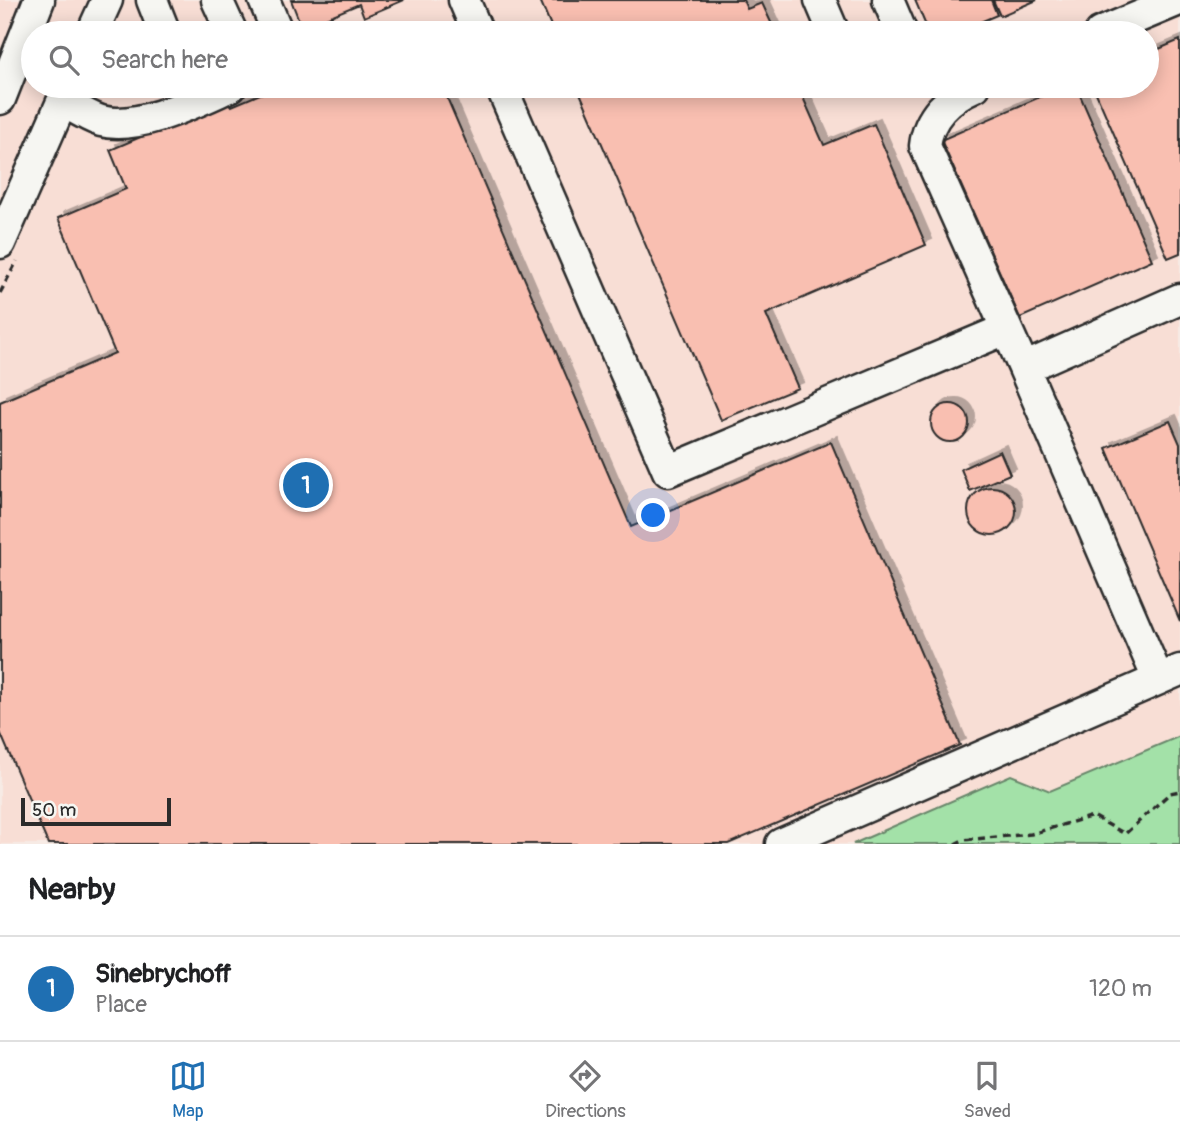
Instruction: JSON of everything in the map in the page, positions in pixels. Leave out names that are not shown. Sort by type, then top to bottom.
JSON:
[{"type":"street","points":[[31,21],[39,0]]},
{"type":"street","points":[[97,21],[107,0]]},
{"type":"street","points":[[152,0],[160,21]]},
{"type":"street","points":[[217,0],[227,21]]},
{"type":"street","points":[[264,0],[273,21]]},
{"type":"street","points":[[464,0],[473,21]]},
{"type":"street","points":[[820,0],[829,21]]},
{"type":"street","points":[[888,0],[897,21]]},
{"type":"street","points":[[1129,21],[1179,0]]},
{"type":"street","points":[[0,99],[21,46]]},
{"type":"street","points":[[0,243],[64,98]]},
{"type":"street","points":[[72,98],[102,121],[125,124],[181,98]]},
{"type":"street","points":[[506,98],[668,471],[1006,329]]},
{"type":"street","points":[[781,844],[1169,674],[1024,369],[925,146],[927,131],[938,112],[953,98]]},
{"type":"street","points":[[1024,369],[1180,299]]},
{"type":"path","points":[[955,844],[1031,834],[1093,816],[1125,834],[1170,793],[1180,791]]},
{"type":"shaded area","points":[[0,0],[1180,0],[1180,736],[1050,791],[1011,775],[853,844],[0,844]]},
{"type":"green space","points":[[1180,736],[1180,844],[853,844],[1011,775],[1050,791]]},
{"type":"building","points":[[291,0],[404,0],[364,17],[359,4],[319,21],[299,21]]},
{"type":"building","points":[[540,0],[743,0],[747,9],[762,3],[770,21],[549,21]]},
{"type":"building","points":[[915,0],[991,0],[997,15],[983,21],[924,21]]},
{"type":"building","points":[[993,0],[1037,0],[1000,16]]},
{"type":"building","points":[[1180,40],[1180,253],[1168,258],[1098,98],[1159,98],[1159,49]]},
{"type":"building","points":[[251,98],[447,98],[631,527],[831,442],[960,745],[728,844],[48,844],[0,732],[0,402],[115,353],[58,218],[126,189],[110,150],[230,99],[232,106]]},
{"type":"building","points":[[582,98],[803,98],[824,145],[874,124],[926,245],[766,314],[798,388],[721,420]]},
{"type":"building","points":[[1037,98],[1081,98],[1152,260],[1020,318],[941,140]]},
{"type":"building","points":[[950,404],[963,410],[969,423],[963,436],[950,442],[937,436],[931,423],[937,410]]},
{"type":"building","points":[[1170,421],[1180,444],[1180,621],[1106,448]]},
{"type":"building","points":[[1000,451],[1010,474],[970,491],[961,469]]},
{"type":"building","points":[[992,487],[1009,494],[1016,511],[1009,528],[992,535],[975,528],[968,511],[975,494]]},
{"type":"place","name":"Sinebrychoff","points":[[306,485]]}]
